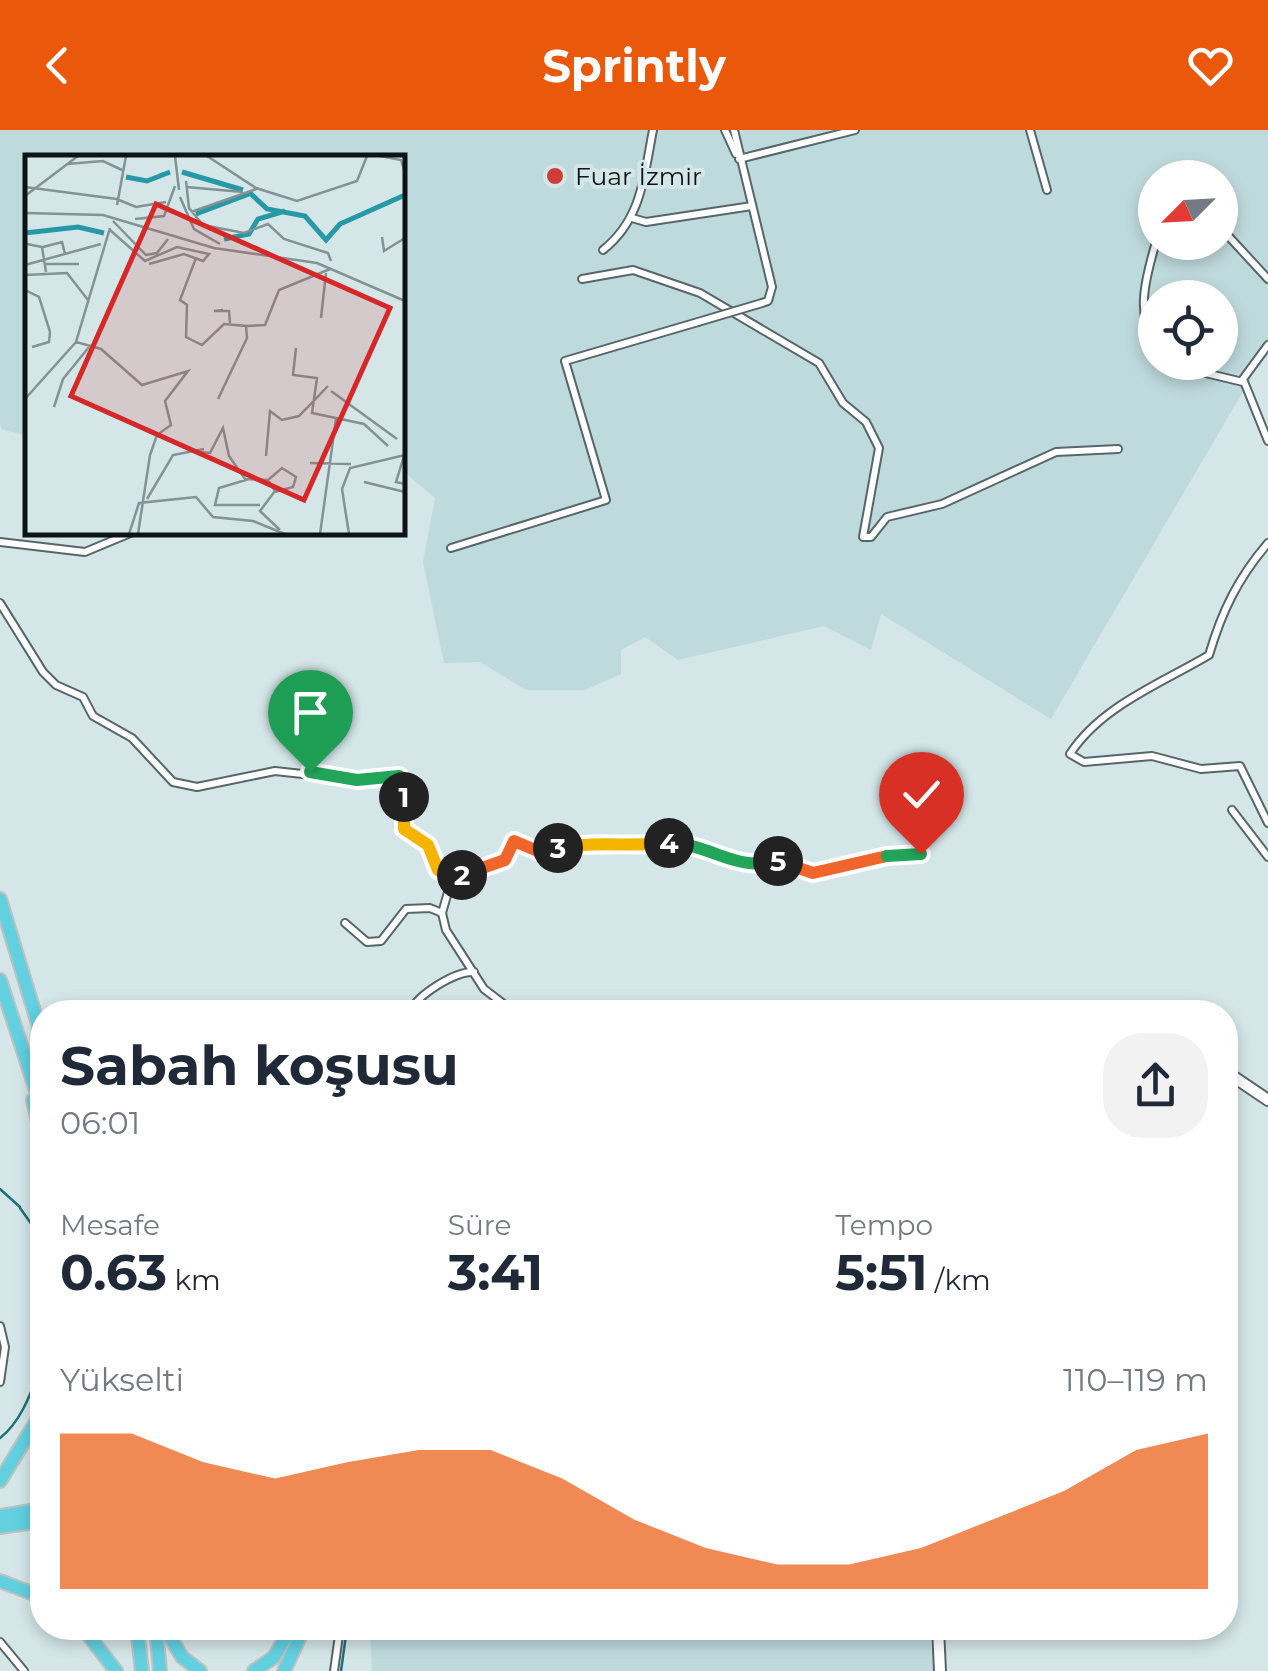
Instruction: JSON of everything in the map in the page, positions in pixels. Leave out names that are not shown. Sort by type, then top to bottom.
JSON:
[{"type":"highway","points":[[0,899],[31,1000]]},
{"type":"highway","points":[[0,980],[30,1072]]},
{"type":"highway","points":[[10,1010],[30,1091]]},
{"type":"highway","points":[[0,1481],[30,1432]]},
{"type":"highway","points":[[0,1516],[30,1511]]},
{"type":"highway","points":[[0,1527],[30,1523]]},
{"type":"highway","points":[[0,1581],[30,1592]]},
{"type":"highway","points":[[92,1640],[116,1671]]},
{"type":"highway","points":[[138,1640],[142,1671]]},
{"type":"highway","points":[[157,1640],[160,1671]]},
{"type":"highway","points":[[172,1640],[182,1657],[200,1671]]},
{"type":"highway","points":[[254,1671],[274,1657],[284,1640]]},
{"type":"highway","points":[[284,1671],[298,1640]]},
{"type":"main road","points":[[1238,1080],[1268,1100]]},
{"type":"main road","points":[[939,1640],[940,1671]]},
{"type":"street","points":[[603,250],[632,218],[653,130]]},
{"type":"street","points":[[450,548],[606,500],[565,361],[768,301],[772,287],[752,206],[725,130]]},
{"type":"street","points":[[734,130],[738,159]]},
{"type":"street","points":[[738,159],[855,130]]},
{"type":"street","points":[[1030,130],[1047,190]]},
{"type":"street","points":[[632,218],[646,222],[752,206]]},
{"type":"street","points":[[1238,246],[1268,279]]},
{"type":"street","points":[[582,279],[633,270],[700,293],[819,363],[844,403],[866,422],[879,448],[863,537],[871,536],[887,517],[942,504],[1056,452],[1118,449]]},
{"type":"street","points":[[1244,383],[1268,345]]},
{"type":"street","points":[[1232,380],[1244,383]]},
{"type":"street","points":[[1244,383],[1268,441]]},
{"type":"street","points":[[0,542],[85,552],[127,535]]},
{"type":"street","points":[[1268,543],[1240,576],[1221,613],[1209,655],[1153,681],[1081,736],[1070,754],[1084,762],[1152,756],[1200,769],[1240,766],[1268,823]]},
{"type":"street","points":[[0,603],[29,656],[56,685],[82,696],[93,716],[132,738],[173,782],[197,787],[296,770],[357,780],[399,776],[405,787],[404,829],[428,845],[438,870],[452,878],[505,860],[514,841],[540,852],[598,842],[694,844],[738,863],[757,867],[788,862],[813,873],[861,860],[921,854]]},
{"type":"street","points":[[1232,810],[1268,858]]},
{"type":"street","points":[[452,878],[442,913],[446,930],[484,989],[498,1000]]},
{"type":"street","points":[[345,924],[367,942],[381,941],[406,910],[430,908],[442,913]]},
{"type":"street","points":[[419,1000],[458,974],[476,972]]},
{"type":"street","points":[[0,1326],[5,1347],[0,1382]]},
{"type":"street","points":[[334,1671],[338,1640]]},
{"type":"street","points":[[0,1642],[24,1671]]},
{"type":"shaded area","points":[[0,130],[1268,130],[1268,349],[1051,719],[881,614],[871,650],[824,626],[678,660],[645,637],[621,650],[621,674],[585,690],[526,690],[480,662],[444,663],[423,562],[435,498],[405,473],[405,155],[25,155],[25,435],[1,429],[0,422]]},
{"type":"shaded area","points":[[371,1640],[930,1640],[934,1671],[372,1671]]},
{"type":"waterway","points":[[0,1189],[20,1207]]},
{"type":"waterway","points":[[20,1208],[30,1222]]},
{"type":"waterway","points":[[0,1438],[20,1414],[30,1394]]},
{"type":"waterway","points":[[341,1671],[345,1640]]},
{"type":"place","name":"Fuar İzmir","points":[[555,176]]},
{"type":"route","points":[[310,772],[357,780],[399,776],[405,787],[404,829],[428,845],[438,870],[452,878],[480,872],[505,860],[514,841],[540,852],[563,846],[576,849],[598,842],[624,846],[694,844],[738,863],[757,867],[788,862],[802,872],[813,873],[861,860],[921,854]]}]
